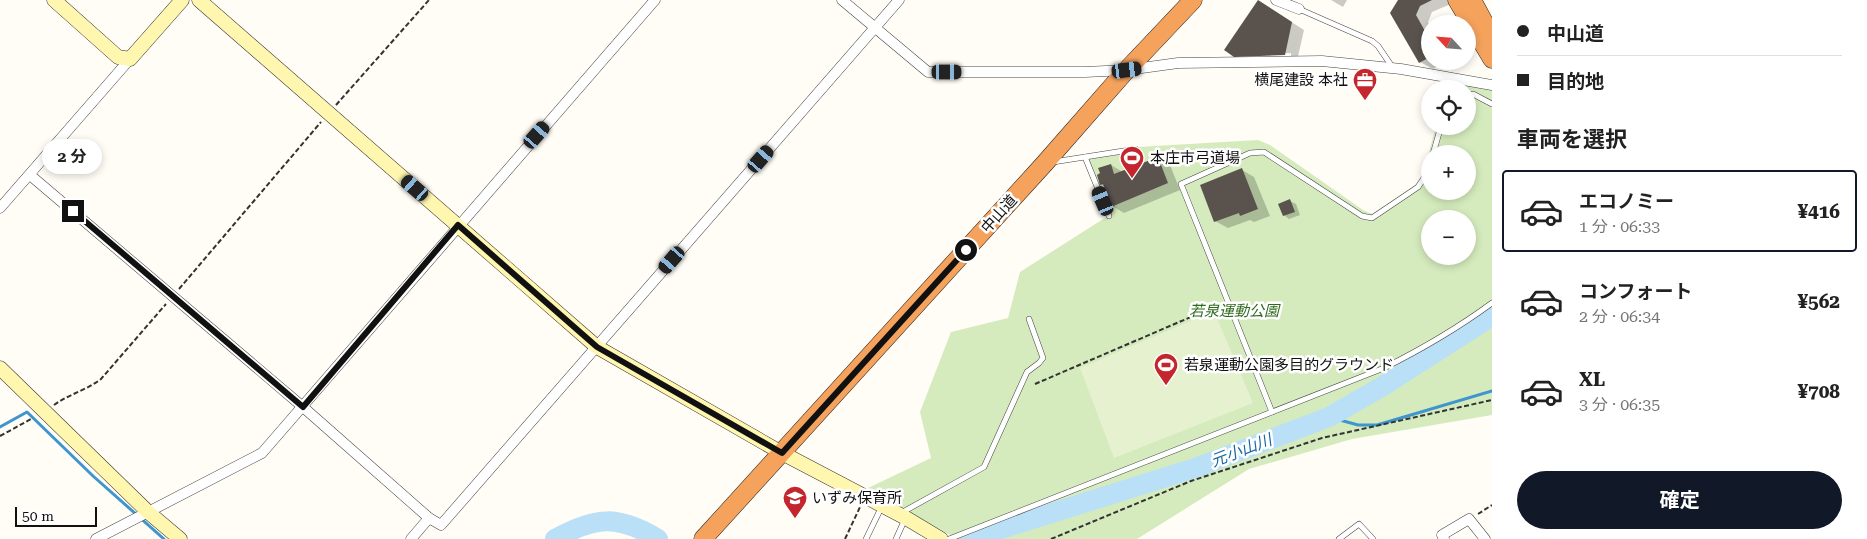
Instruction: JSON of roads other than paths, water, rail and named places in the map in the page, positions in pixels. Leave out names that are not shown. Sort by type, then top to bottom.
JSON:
[{"type":"highway","name":"中山道","points":[[704,539],[1127,70],[1193,0]]},
{"type":"highway","points":[[1457,0],[1492,59]]},
{"type":"highway","points":[[1472,0],[1492,36]]},
{"type":"street","points":[[54,0],[118,57],[130,59]]},
{"type":"street","points":[[0,208],[182,0]]},
{"type":"street","points":[[199,0],[597,347],[782,453],[902,516],[941,539]]},
{"type":"street","points":[[96,539],[262,452],[655,0]]},
{"type":"street","points":[[842,0],[928,72],[1085,72],[1127,70],[1178,63],[1322,61],[1393,68],[1492,85]]},
{"type":"street","points":[[30,175],[303,407],[429,518],[441,525],[900,0]]},
{"type":"street","points":[[1276,0],[1299,9]]},
{"type":"street","points":[[0,368],[148,512],[180,539]]},
{"type":"street","points":[[411,539],[429,518]]},
{"type":"street","points":[[1444,539],[1442,535],[1469,518],[1485,539]]},
{"type":"lane","points":[[1299,9],[1372,41],[1378,46],[1393,68]]},
{"type":"lane","points":[[1476,96],[1492,104]]},
{"type":"lane","points":[[1045,163],[1136,149]]},
{"type":"lane","points":[[1272,412],[1181,184],[1250,153],[1264,152],[1362,216],[1372,218],[1418,187],[1421,182]]},
{"type":"lane","points":[[1085,157],[1109,216]]},
{"type":"lane","points":[[949,539],[1384,368],[1424,348],[1492,302]]},
{"type":"lane","points":[[896,539],[902,516],[984,468],[1027,372],[1039,364],[1043,358],[1029,319]]},
{"type":"lane","points":[[866,539],[882,506]]},
{"type":"lane","points":[[1339,539],[1359,524],[1372,539]]},
{"type":"waterway","name":"元小山川","points":[[969,539],[1195,468],[1329,417],[1383,386],[1492,316]]},
{"type":"waterway","points":[[1329,417],[1358,425],[1377,425],[1492,391]]},
{"type":"waterway","points":[[0,427],[27,412],[93,476],[164,539]]},
{"type":"waterway","name":"元小山川","points":[[555,539],[583,526],[607,521],[631,526],[658,539]]},
{"type":"place","name":"横尾建設 本社","points":[[1365,101]]},
{"type":"place","name":"本庄市弓道場","points":[[1132,179]]},
{"type":"place","name":"若泉運動公園多目的グラウンド","points":[[1166,386]]},
{"type":"place","name":"いずみ保育所","points":[[795,519]]},
{"type":"park label","name":"若泉運動公園","points":[[1234,311]]}]
